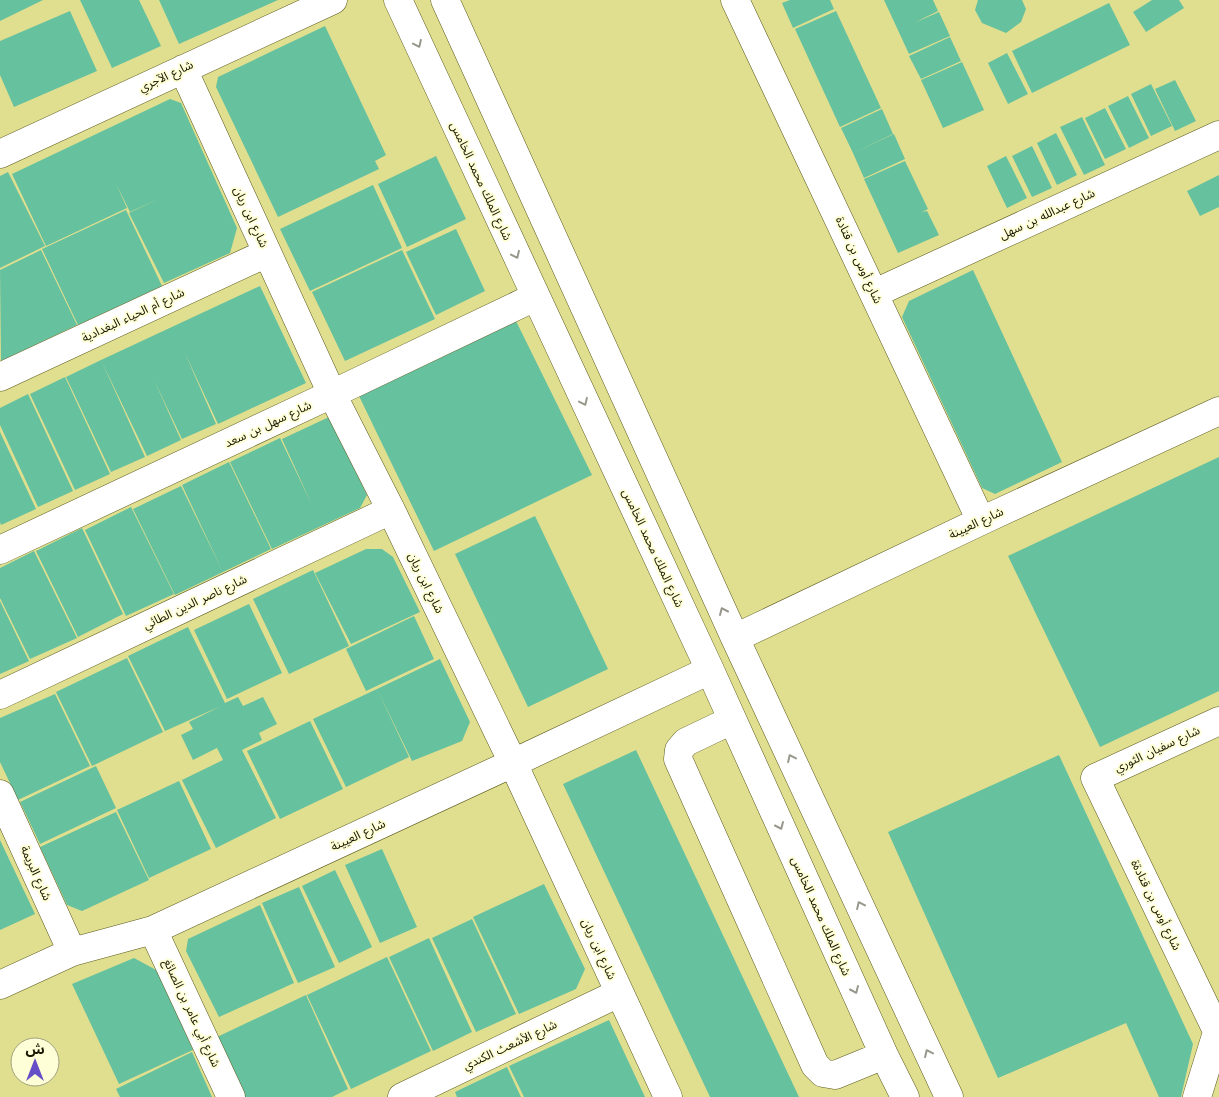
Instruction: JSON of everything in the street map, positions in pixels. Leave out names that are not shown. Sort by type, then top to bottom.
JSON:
[{"type":"street","name":"شارع الآجري","points":[[0,154],[333,0]]},
{"type":"street","points":[[445,0],[735,638],[949,1097]]},
{"type":"street","name":"شارع أوس بن قتادة","points":[[735,0],[981,520]]},
{"type":"street","name":"شارع الملك محمد الخامس","points":[[404,5],[535,297],[710,670],[884,1055],[905,1097]]},
{"type":"street","name":"شارع ابن ريان","points":[[183,69],[332,394],[391,510],[513,763],[668,1097]]},
{"type":"street","name":"شارع عبدالله بن سهل","points":[[875,293],[1219,135]]},
{"type":"street","name":"شارع أم الحياء البغدادية","points":[[0,377],[267,253]]},
{"type":"street","name":"شارع سهل بن سعد","points":[[0,550],[535,297]]},
{"type":"street","name":"شارع العيينة","points":[[735,638],[981,520],[1219,411]]},
{"type":"street","name":"شارع ناصر الدين الطائي","points":[[0,695],[391,510]]},
{"type":"street","name":"شارع العيينة","points":[[0,984],[72,952],[154,930],[710,670]]},
{"type":"street","points":[[732,720],[686,742],[679,750],[678,759],[810,1056],[823,1073],[835,1075],[884,1055]]},
{"type":"street","name":"شارع سفيان الثوري","points":[[1095,778],[1219,721]]},
{"type":"street","name":"شارع أوس بن قتادةة","points":[[1095,778],[1218,1028]]},
{"type":"street","name":"شارع البريمة","points":[[0,794],[72,952]]},
{"type":"street","name":"شارع أبي عامر بن الصائغ","points":[[154,930],[230,1097]]},
{"type":"street","name":"شارع الأشعث الكندي","points":[[402,1097],[619,994]]},
{"type":"street","points":[[1197,1097],[1218,1028]]},
{"type":"building","points":[[0,0],[43,0],[0,21]]},
{"type":"building","points":[[80,0],[139,0],[161,46],[112,68]]},
{"type":"building","points":[[159,0],[278,0],[179,44]]},
{"type":"building","points":[[790,0],[830,0],[834,9],[793,28],[782,3]]},
{"type":"building","points":[[884,0],[933,0],[938,11],[914,23],[939,12],[950,36],[909,54]]},
{"type":"building","points":[[978,0],[1022,0],[1026,9],[1021,22],[1006,33],[982,23],[975,10]]},
{"type":"building","points":[[1152,0],[1179,0],[1184,8],[1146,32],[1133,12]]},
{"type":"building","points":[[1109,3],[1130,45],[1032,93],[1012,51]]},
{"type":"building","points":[[70,11],[97,71],[14,107],[0,75],[0,41]]},
{"type":"building","points":[[836,11],[881,108],[840,127],[795,29]]},
{"type":"building","points":[[325,26],[386,155],[375,161],[379,169],[278,217],[216,87],[218,77]]},
{"type":"building","points":[[950,37],[961,61],[921,79],[909,56]]},
{"type":"building","points":[[1007,53],[1028,94],[1008,104],[988,63]]},
{"type":"building","points":[[962,62],[984,110],[943,128],[921,80]]},
{"type":"building","points":[[1175,80],[1196,121],[1175,131],[1155,89]]},
{"type":"building","points":[[1151,84],[1172,126],[1151,136],[1131,94]]},
{"type":"building","points":[[1128,96],[1149,138],[1129,148],[1108,106]]},
{"type":"building","points":[[170,99],[181,103],[237,228],[230,253],[164,283],[129,213],[160,198],[130,212],[116,184],[127,208],[46,246],[12,174]]},
{"type":"building","points":[[1105,108],[1126,149],[1105,159],[1085,118]]},
{"type":"building","points":[[882,109],[893,134],[853,153],[841,128]]},
{"type":"building","points":[[1082,117],[1105,165],[1084,175],[1060,127]]},
{"type":"building","points":[[1056,133],[1077,175],[1057,185],[1037,143]]},
{"type":"building","points":[[894,134],[905,159],[864,178],[853,153]]},
{"type":"building","points":[[1032,146],[1052,188],[1032,197],[1012,156]]},
{"type":"building","points":[[436,156],[466,219],[407,247],[378,184]]},
{"type":"building","points":[[1006,156],[1027,198],[1007,208],[987,166]]},
{"type":"building","points":[[905,161],[928,209],[922,212],[927,211],[939,235],[898,253],[864,179]]},
{"type":"building","points":[[8,172],[45,246],[0,268],[0,176]]},
{"type":"building","points":[[1219,175],[1219,207],[1200,216],[1187,191]]},
{"type":"building","points":[[373,185],[402,248],[310,291],[280,229]]},
{"type":"building","points":[[126,210],[162,286],[78,325],[42,249]]},
{"type":"building","points":[[456,229],[485,291],[436,315],[406,252]]},
{"type":"building","points":[[41,250],[77,325],[1,361],[0,270]]},
{"type":"building","points":[[402,250],[435,319],[345,361],[312,292]]},
{"type":"building","points":[[973,270],[1062,462],[995,494],[982,488],[902,317],[909,301]]},
{"type":"building","points":[[260,286],[306,383],[218,424],[184,351],[216,424],[182,439],[154,380],[181,440],[147,456],[101,360]]},
{"type":"building","points":[[515,319],[592,475],[434,551],[358,394]]},
{"type":"building","points":[[101,360],[145,457],[111,472],[66,377]]},
{"type":"building","points":[[65,377],[110,474],[75,490],[30,394]]},
{"type":"building","points":[[28,394],[73,491],[38,507],[0,425],[0,408]]},
{"type":"building","points":[[329,417],[367,495],[360,508],[272,549],[230,462],[280,438],[312,505],[282,439]]},
{"type":"building","points":[[0,432],[36,509],[1,525],[0,522]]},
{"type":"building","points":[[1219,457],[1219,691],[1100,747],[1008,556]]},
{"type":"building","points":[[229,462],[271,549],[223,572],[182,485]]},
{"type":"building","points":[[181,486],[223,572],[175,595],[133,509]]},
{"type":"building","points":[[131,507],[174,594],[126,616],[85,530]]},
{"type":"building","points":[[535,516],[608,669],[528,707],[455,554]]},
{"type":"building","points":[[82,528],[123,614],[78,637],[36,551]]},
{"type":"building","points":[[366,549],[382,549],[393,557],[420,612],[351,644],[315,573]]},
{"type":"building","points":[[34,551],[77,638],[30,659],[0,598],[0,568]]},
{"type":"building","points":[[313,570],[349,646],[289,674],[253,599]]},
{"type":"building","points":[[0,601],[29,661],[0,674]]},
{"type":"building","points":[[249,604],[282,673],[227,699],[194,630]]},
{"type":"building","points":[[414,616],[434,659],[366,691],[346,649]]},
{"type":"building","points":[[188,627],[225,703],[238,697],[243,706],[263,697],[277,724],[259,733],[262,740],[242,750],[276,818],[216,848],[182,780],[223,760],[217,748],[193,760],[181,735],[193,729],[189,722],[221,706],[165,731],[128,656]]},
{"type":"building","points":[[127,658],[163,732],[92,766],[56,692]]},
{"type":"building","points":[[440,659],[470,722],[462,741],[412,761],[377,689]]},
{"type":"building","points":[[377,689],[409,757],[346,787],[313,719]]},
{"type":"building","points":[[55,694],[90,766],[18,800],[0,762],[0,718]]},
{"type":"building","points":[[310,721],[343,789],[280,819],[247,751]]},
{"type":"building","points":[[636,750],[799,1097],[710,1097],[563,784]]},
{"type":"building","points":[[1059,755],[1193,1044],[1181,1097],[1159,1097],[1126,1023],[998,1078],[888,832]]},
{"type":"building","points":[[96,766],[116,808],[40,844],[20,802]]},
{"type":"building","points":[[179,781],[211,849],[149,878],[117,810]]},
{"type":"building","points":[[116,812],[149,880],[82,911],[67,905],[40,847]]},
{"type":"building","points":[[0,840],[35,914],[0,930]]},
{"type":"building","points":[[382,849],[417,927],[380,943],[345,865]]},
{"type":"building","points":[[335,870],[372,947],[339,963],[302,886]]},
{"type":"building","points":[[544,884],[585,969],[576,989],[519,1014],[473,917]]},
{"type":"building","points":[[299,887],[335,967],[298,983],[262,903]]},
{"type":"building","points":[[260,905],[294,983],[219,1017],[186,951],[188,939]]},
{"type":"building","points":[[472,919],[516,1014],[476,1032],[432,938]]},
{"type":"building","points":[[429,938],[472,1032],[433,1051],[389,957]]},
{"type":"building","points":[[387,957],[431,1051],[351,1089],[307,995]]},
{"type":"building","points":[[134,958],[158,971],[193,1050],[119,1084],[72,984]]},
{"type":"building","points":[[306,995],[348,1089],[332,1097],[243,1097],[217,1037]]},
{"type":"building","points":[[609,1020],[645,1097],[524,1097],[509,1066]]},
{"type":"building","points":[[192,1052],[212,1097],[120,1097],[116,1089]]},
{"type":"building","points":[[507,1067],[521,1097],[457,1097],[455,1092]]}]
